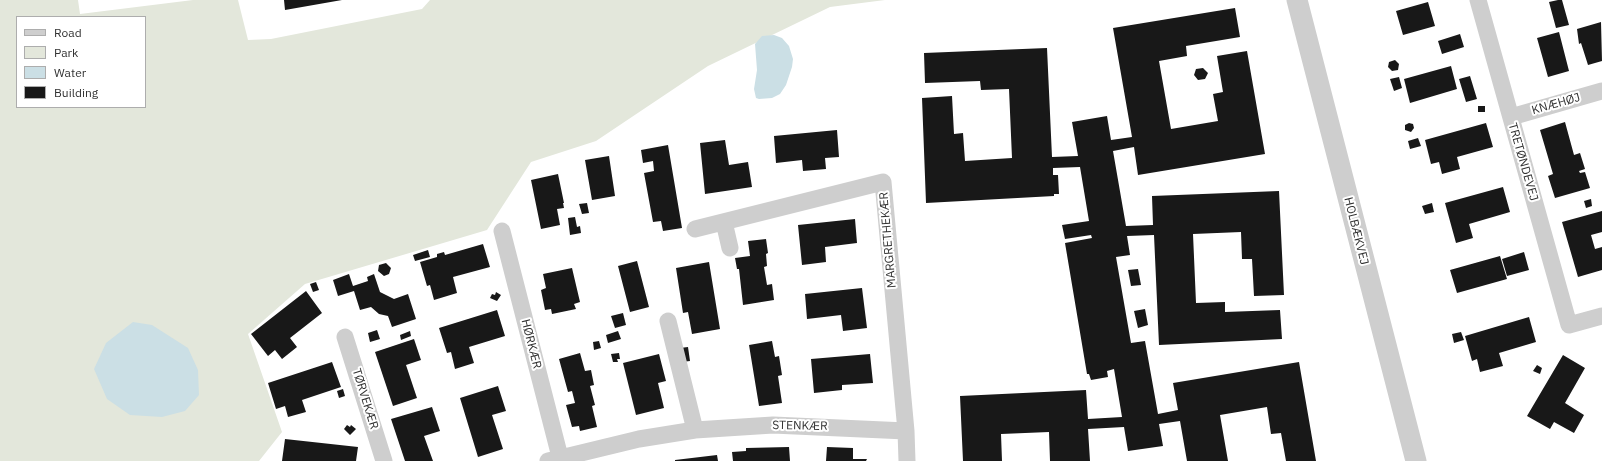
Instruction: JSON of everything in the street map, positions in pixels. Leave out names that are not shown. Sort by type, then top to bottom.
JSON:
[{"type":"street","name":"HOLBÆKVEJ","points":[[1297,0],[1416,461]]},
{"type":"street","name":"TRETØNDEVEJ","points":[[1478,0],[1569,325],[1602,316]]},
{"type":"street","name":"KNÆHØJ","points":[[1511,117],[1602,91]]},
{"type":"street","name":"MARGRETHEKÆR","points":[[695,229],[883,182],[906,431],[907,461]]},
{"type":"street","points":[[724,222],[730,248]]},
{"type":"street","name":"HØRKÆR","points":[[502,230],[554,459]]},
{"type":"street","points":[[668,321],[695,430]]},
{"type":"street","name":"TØRVEKÆR","points":[[345,337],[384,461]]},
{"type":"street","name":"STENKÆR","points":[[554,459],[639,439],[695,430],[773,425],[906,431]]},
{"type":"green space","points":[[0,0],[78,0],[80,14],[193,0],[238,0],[248,40],[271,39],[422,9],[430,0],[885,0],[830,7],[708,66],[596,141],[531,162],[487,230],[305,284],[248,334],[282,432],[259,461],[0,461]]},
{"type":"water","points":[[774,35],[782,38],[789,46],[793,59],[792,67],[786,85],[780,94],[772,98],[759,99],[756,98],[754,89],[757,70],[755,44],[762,36]]},
{"type":"water","points":[[133,322],[152,325],[188,348],[198,370],[199,395],[185,411],[162,417],[130,415],[107,399],[94,369],[106,343]]},
{"type":"building","points":[[284,0],[342,0],[285,10]]},
{"type":"building","points":[[1562,0],[1569,25],[1556,28],[1549,2]]},
{"type":"building","points":[[1428,2],[1435,26],[1403,35],[1396,11]]},
{"type":"building","points":[[1235,8],[1240,37],[1186,46],[1187,56],[1159,61],[1171,129],[1218,121],[1213,94],[1223,92],[1217,56],[1247,51],[1265,154],[1138,175],[1134,147],[1113,151],[1126,226],[1153,225],[1152,196],[1279,191],[1284,295],[1254,296],[1252,259],[1242,259],[1241,232],[1193,234],[1196,303],[1225,302],[1225,312],[1280,310],[1282,339],[1159,345],[1154,235],[1127,236],[1130,255],[1116,257],[1131,343],[1145,341],[1158,414],[1178,410],[1173,383],[1299,362],[1316,461],[1286,461],[1281,433],[1271,434],[1267,407],[1220,415],[1228,461],[1187,461],[1180,421],[1159,424],[1163,446],[1128,451],[1124,427],[1088,429],[1090,461],[1050,461],[1049,432],[1001,434],[1002,461],[963,461],[960,396],[1086,390],[1088,419],[1122,417],[1114,369],[1107,371],[1108,377],[1091,380],[1089,374],[1087,374],[1065,243],[1092,238],[1091,235],[1065,239],[1062,225],[1089,221],[1080,167],[1053,168],[1053,175],[1058,175],[1059,194],[1054,194],[1054,196],[926,203],[922,98],[952,96],[954,134],[963,133],[965,161],[1012,158],[1009,89],[981,90],[980,81],[925,83],[924,53],[1047,48],[1052,157],[1078,156],[1072,122],[1107,116],[1111,140],[1132,137],[1113,28]]},
{"type":"building","points":[[1601,22],[1602,61],[1588,65],[1581,43],[1579,44],[1577,29]]},
{"type":"building","points":[[1559,32],[1569,71],[1548,77],[1537,38]]},
{"type":"building","points":[[1460,34],[1464,47],[1442,54],[1438,41]]},
{"type":"building","points":[[1395,60],[1399,64],[1398,70],[1392,71],[1388,67],[1389,62]]},
{"type":"building","points":[[1451,66],[1457,89],[1410,103],[1404,79]]},
{"type":"building","points":[[1203,68],[1208,73],[1205,79],[1198,80],[1194,75],[1196,69]]},
{"type":"building","points":[[1470,76],[1477,99],[1466,102],[1459,79]]},
{"type":"building","points":[[1399,77],[1402,88],[1394,91],[1390,79]]},
{"type":"building","points":[[1478,106],[1485,106],[1485,112],[1478,112]]},
{"type":"building","points":[[1565,122],[1574,155],[1580,153],[1585,169],[1579,171],[1580,173],[1585,172],[1590,188],[1555,198],[1548,176],[1553,174],[1540,130]]},
{"type":"building","points":[[1409,123],[1413,124],[1414,128],[1411,132],[1405,130],[1405,125]]},
{"type":"building","points":[[1486,123],[1493,147],[1457,157],[1460,169],[1442,174],[1439,162],[1431,164],[1425,140]]},
{"type":"building","points":[[837,130],[839,157],[825,158],[826,169],[803,171],[802,160],[776,163],[774,136]]},
{"type":"building","points":[[1418,138],[1421,146],[1410,149],[1408,141]]},
{"type":"building","points":[[725,140],[729,165],[748,162],[752,187],[705,194],[700,143]]},
{"type":"building","points":[[668,145],[682,228],[663,231],[661,221],[653,222],[644,173],[654,171],[653,161],[643,163],[641,150]]},
{"type":"building","points":[[609,156],[615,196],[592,200],[585,160]]},
{"type":"building","points":[[558,174],[564,203],[564,208],[557,209],[560,225],[541,229],[531,180]]},
{"type":"building","points":[[1503,187],[1510,212],[1469,224],[1473,238],[1456,243],[1445,203]]},
{"type":"building","points":[[1591,199],[1592,206],[1586,208],[1584,201]]},
{"type":"building","points":[[587,203],[589,213],[582,214],[579,204]]},
{"type":"building","points":[[1432,203],[1434,212],[1425,214],[1422,206]]},
{"type":"building","points":[[1602,211],[1602,232],[1591,235],[1595,249],[1602,247],[1602,270],[1578,277],[1562,222]]},
{"type":"building","points":[[575,217],[577,227],[580,226],[581,233],[570,235],[568,218]]},
{"type":"building","points":[[855,219],[857,243],[825,247],[826,262],[802,265],[798,225]]},
{"type":"building","points":[[766,239],[768,253],[766,254],[767,266],[764,267],[767,285],[772,284],[774,300],[743,305],[739,269],[737,269],[735,258],[750,256],[748,241]]},
{"type":"building","points":[[483,244],[490,267],[453,277],[457,293],[434,300],[430,285],[427,286],[420,262],[437,257],[437,254],[444,252],[445,255]]},
{"type":"building","points":[[428,250],[430,257],[415,261],[413,255]]},
{"type":"building","points":[[1524,252],[1529,270],[1507,276],[1502,259]]},
{"type":"building","points":[[1500,256],[1507,279],[1457,293],[1450,270]]},
{"type":"building","points":[[637,261],[649,307],[630,312],[618,266]]},
{"type":"building","points":[[709,262],[720,329],[692,334],[688,312],[683,313],[676,268]]},
{"type":"building","points":[[386,263],[391,268],[389,274],[384,276],[378,271],[379,265]]},
{"type":"building","points":[[572,268],[580,302],[574,304],[576,309],[552,314],[551,309],[545,310],[541,290],[546,288],[543,274]]},
{"type":"building","points":[[1138,269],[1141,285],[1131,286],[1128,270]]},
{"type":"building","points":[[349,274],[353,286],[368,281],[367,277],[374,274],[380,292],[394,299],[408,294],[416,319],[392,327],[388,316],[379,314],[371,307],[360,310],[354,291],[338,296],[333,280]]},
{"type":"building","points":[[316,282],[319,290],[313,292],[310,284]]},
{"type":"building","points":[[862,288],[867,328],[843,331],[841,315],[807,319],[805,294]]},
{"type":"building","points":[[306,291],[322,313],[290,338],[297,347],[282,359],[275,350],[268,356],[251,334]]},
{"type":"building","points":[[496,292],[501,295],[497,301],[490,298],[492,294],[495,295]]},
{"type":"building","points":[[1145,309],[1148,325],[1138,328],[1134,311]]},
{"type":"building","points":[[497,310],[505,336],[469,347],[474,363],[455,369],[451,352],[447,353],[439,328]]},
{"type":"building","points":[[623,313],[626,325],[615,328],[611,316]]},
{"type":"building","points":[[1529,317],[1536,342],[1499,353],[1503,366],[1480,372],[1477,359],[1472,361],[1465,336]]},
{"type":"building","points":[[377,330],[380,339],[370,342],[368,333]]},
{"type":"building","points":[[410,331],[411,336],[401,340],[400,335]]},
{"type":"building","points":[[618,331],[621,339],[608,343],[606,335]]},
{"type":"building","points":[[1461,332],[1464,340],[1454,343],[1452,334]]},
{"type":"building","points":[[414,339],[421,360],[406,365],[417,398],[393,406],[375,352]]},
{"type":"building","points":[[599,341],[601,348],[594,350],[593,342]]},
{"type":"building","points":[[772,341],[775,357],[779,356],[782,375],[778,376],[782,403],[759,406],[749,345]]},
{"type":"building","points":[[688,347],[690,361],[682,362],[680,348]]},
{"type":"building","points":[[580,353],[585,371],[591,370],[594,385],[590,386],[595,405],[592,406],[597,427],[580,431],[579,426],[572,427],[566,405],[575,403],[572,391],[568,392],[559,359]]},
{"type":"building","points":[[619,353],[620,359],[617,359],[618,362],[613,362],[611,354]]},
{"type":"building","points":[[659,354],[666,381],[658,383],[664,408],[636,415],[623,363]]},
{"type":"building","points":[[870,354],[873,383],[842,385],[842,390],[814,393],[811,359]]},
{"type":"building","points":[[1563,355],[1585,368],[1565,403],[1584,415],[1574,433],[1554,422],[1550,429],[1527,416]]},
{"type":"building","points":[[332,362],[341,387],[302,400],[306,412],[288,417],[285,406],[276,409],[268,383]]},
{"type":"building","points":[[1537,365],[1542,368],[1540,374],[1533,371]]},
{"type":"building","points":[[498,386],[506,411],[492,415],[503,449],[478,457],[460,398]]},
{"type":"building","points":[[343,389],[345,396],[339,398],[337,391]]},
{"type":"building","points":[[432,407],[440,431],[424,436],[433,461],[405,461],[391,419]]},
{"type":"building","points":[[347,425],[350,427],[351,425],[356,429],[350,435],[344,429]]},
{"type":"building","points":[[285,439],[358,447],[356,461],[282,461]]},
{"type":"building","points":[[789,447],[790,461],[733,461],[732,452],[746,451],[746,448]]},
{"type":"building","points":[[827,447],[853,448],[853,459],[867,459],[866,461],[826,461]]},
{"type":"building","points":[[717,455],[718,461],[675,461],[675,460]]}]
